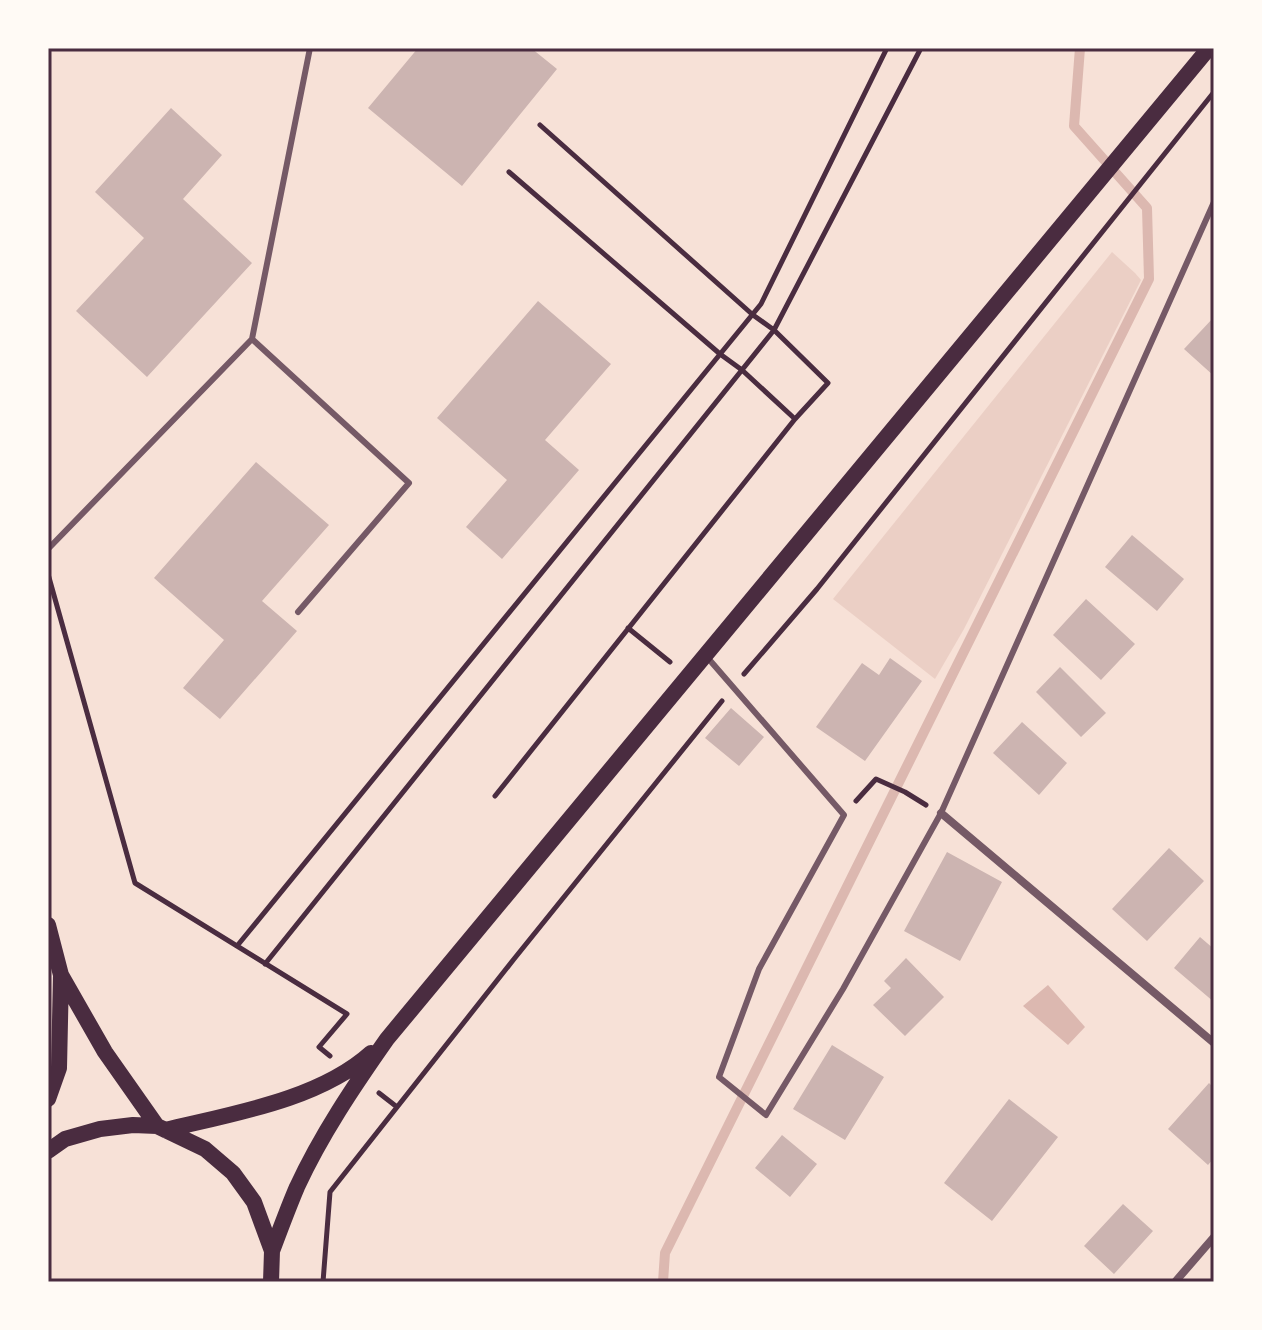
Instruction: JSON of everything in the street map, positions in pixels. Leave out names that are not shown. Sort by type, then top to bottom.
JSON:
[{"type":"main road","points":[[271,1282],[272,1251],[297,1188],[359,1078],[387,1039],[1209,48]]},
{"type":"main road","points":[[48,925],[61,975],[105,1052],[161,1128],[205,1149],[233,1173],[254,1202],[272,1251]]},
{"type":"main road","points":[[48,1099],[59,1068],[61,975]]},
{"type":"main road","points":[[48,1151],[65,1139],[100,1129],[133,1125],[161,1128],[301,1095],[365,1059],[387,1039]]},
{"type":"street","points":[[941,813],[1214,1043]]},
{"type":"street","points":[[1175,1282],[1214,1237]]},
{"type":"lane","points":[[48,549],[252,339],[310,48]]},
{"type":"lane","points":[[704,654],[844,815],[759,969],[719,1077],[766,1115],[843,989],[941,813],[1214,202]]},
{"type":"lane","points":[[252,339],[409,483],[298,612]]},
{"type":"path","points":[[237,946],[761,304],[887,48]]},
{"type":"path","points":[[265,964],[774,330],[921,48]]},
{"type":"path","points":[[1096,240],[1214,92]]},
{"type":"path","points":[[495,796],[795,419],[828,383],[774,330],[753,315],[540,125]]},
{"type":"path","points":[[509,172],[742,370],[795,419]]},
{"type":"path","points":[[48,574],[135,883],[347,1014]]},
{"type":"path","points":[[844,815],[876,779],[941,813]]},
{"type":"path","points":[[323,1282],[330,1192],[397,1107]]},
{"type":"shaded area","points":[[1112,252],[1141,280],[964,629],[935,679],[833,599]]},
{"type":"shaded area","points":[[1048,985],[1085,1027],[1068,1045],[1023,1006]]},
{"type":"building","points":[[418,48],[531,48],[557,69],[462,186],[368,108]]},
{"type":"building","points":[[171,108],[222,155],[183,199],[252,263],[147,377],[76,311],[144,238],[95,192]]},
{"type":"building","points":[[538,301],[611,364],[545,440],[579,470],[502,559],[466,527],[507,480],[437,418]]},
{"type":"building","points":[[1214,317],[1214,376],[1184,349]]},
{"type":"building","points":[[256,462],[329,525],[262,601],[297,631],[220,719],[183,688],[224,640],[154,578]]},
{"type":"building","points":[[1132,535],[1184,579],[1157,611],[1105,567]]},
{"type":"building","points":[[1086,599],[1135,644],[1101,680],[1053,635]]},
{"type":"building","points":[[890,658],[922,681],[865,761],[816,727],[862,663],[879,675]]},
{"type":"building","points":[[1060,667],[1106,713],[1081,737],[1036,692]]},
{"type":"building","points":[[731,708],[764,737],[739,766],[705,738]]},
{"type":"building","points":[[1022,722],[1067,763],[1039,795],[993,753]]},
{"type":"building","points":[[1169,848],[1204,881],[1147,941],[1112,909]]},
{"type":"building","points":[[947,852],[1002,882],[960,961],[904,931]]},
{"type":"building","points":[[1200,937],[1214,949],[1214,1002],[1174,968]]},
{"type":"building","points":[[906,958],[944,997],[905,1036],[873,1005],[891,988],[884,981]]},
{"type":"building","points":[[832,1045],[884,1077],[845,1140],[793,1109]]},
{"type":"building","points":[[1209,1083],[1214,1088],[1214,1158],[1208,1165],[1168,1129]]},
{"type":"building","points":[[1009,1099],[1058,1137],[992,1221],[944,1183]]},
{"type":"building","points":[[782,1135],[817,1164],[790,1197],[755,1168]]},
{"type":"building","points":[[1123,1204],[1153,1231],[1114,1274],[1084,1246]]},
{"type":"waterway","points":[[663,1282],[665,1253],[1149,279],[1147,208],[1074,126],[1080,48]]}]
